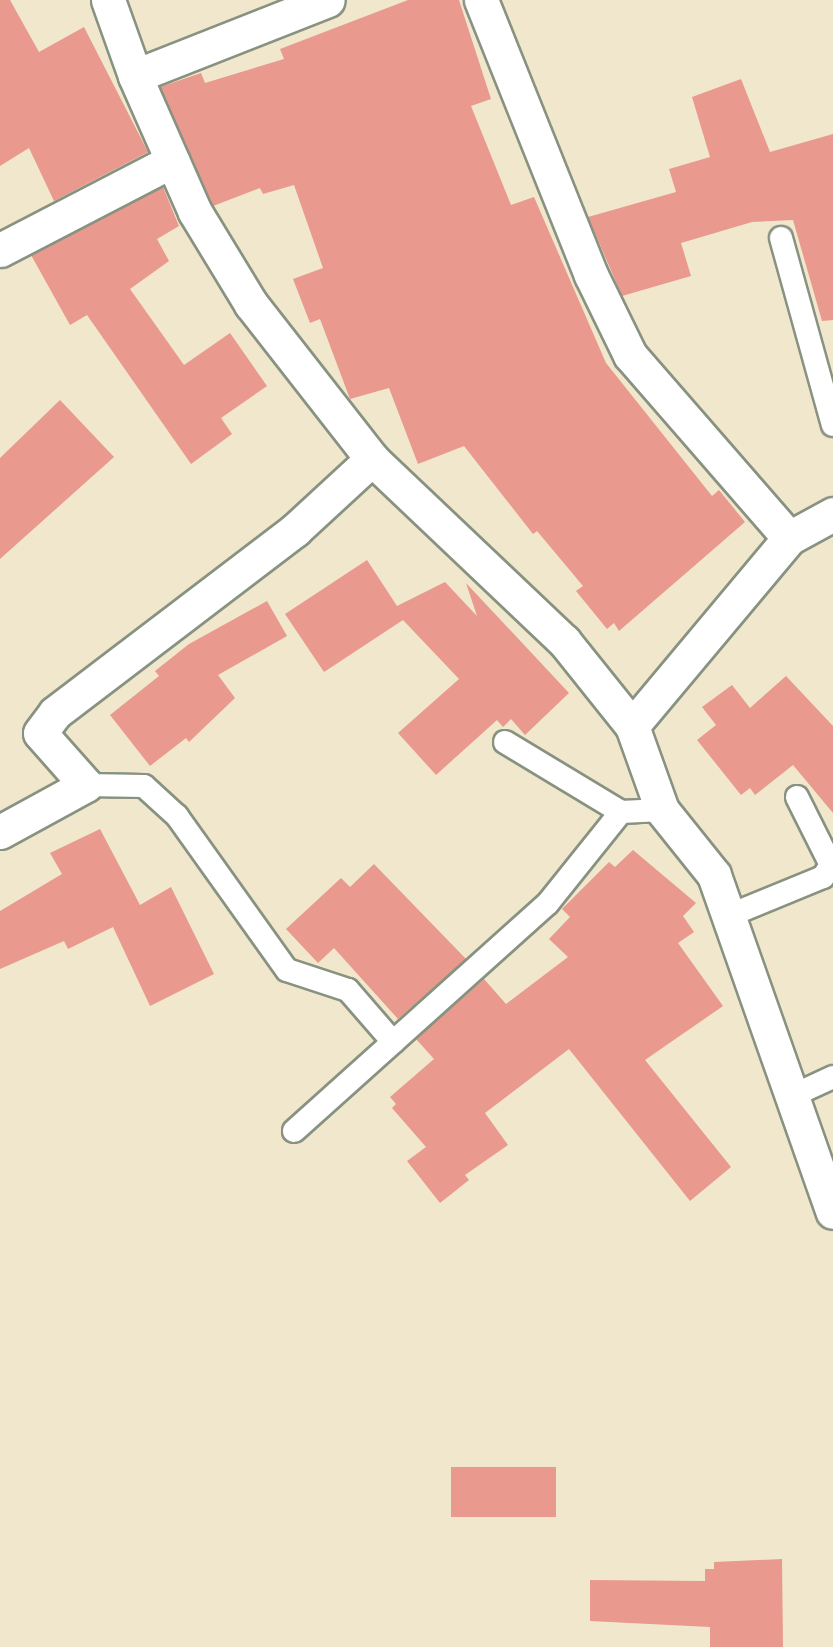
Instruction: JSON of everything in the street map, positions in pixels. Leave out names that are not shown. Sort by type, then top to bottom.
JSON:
[{"type":"street","points":[[108,0],[135,76],[195,212],[251,304],[372,459],[564,641],[632,726],[662,810],[714,875],[833,1212]]},
{"type":"street","points":[[135,76],[328,0]]},
{"type":"street","points":[[481,0],[591,275],[630,355],[789,538]]},
{"type":"street","points":[[0,250],[172,161]]},
{"type":"street","points":[[0,832],[86,785],[40,733],[55,713],[295,530],[372,459]]},
{"type":"street","points":[[632,726],[789,538],[833,514]]},
{"type":"lane","points":[[781,238],[833,425]]},
{"type":"lane","points":[[504,742],[621,812],[662,810]]},
{"type":"lane","points":[[86,785],[144,786],[177,816],[287,970],[348,990],[393,1042]]},
{"type":"lane","points":[[728,916],[823,877],[831,865],[797,796]]},
{"type":"lane","points":[[294,1131],[548,903],[621,812]]},
{"type":"lane","points":[[792,1096],[833,1077]]},
{"type":"building","points":[[0,0],[10,0],[39,52],[84,27],[148,152],[54,201],[29,148],[0,166]]},
{"type":"building","points":[[408,0],[459,0],[491,99],[471,106],[511,205],[534,197],[606,363],[712,496],[719,490],[745,522],[619,631],[614,623],[607,629],[576,591],[583,586],[537,531],[533,534],[464,446],[418,464],[389,388],[350,399],[320,319],[310,323],[293,279],[323,268],[294,185],[263,194],[260,188],[213,206],[160,87],[201,73],[205,83],[284,59],[280,49]]},
{"type":"building","points":[[741,79],[770,152],[833,134],[833,320],[822,321],[793,220],[752,222],[681,243],[691,276],[622,296],[588,217],[676,192],[669,169],[710,157],[692,97]]},
{"type":"building","points":[[163,187],[179,226],[157,239],[169,261],[130,289],[184,365],[230,333],[267,386],[221,418],[232,434],[191,464],[87,315],[70,325],[31,255]]},
{"type":"building","points":[[60,400],[114,457],[0,559],[0,458]]},
{"type":"building","points":[[367,560],[397,606],[445,582],[477,616],[466,583],[569,693],[525,735],[511,719],[503,727],[497,720],[436,775],[398,733],[459,679],[403,620],[324,672],[285,614]]},
{"type":"building","points":[[267,601],[287,636],[218,675],[235,698],[189,742],[186,738],[150,766],[110,715],[159,676],[155,671],[189,644]]},
{"type":"building","points":[[786,676],[833,726],[833,813],[793,765],[755,795],[750,788],[741,795],[697,740],[716,725],[702,707],[732,685],[750,708]]},
{"type":"building","points":[[100,829],[140,905],[171,887],[214,974],[150,1006],[113,927],[68,949],[64,941],[0,969],[0,911],[62,874],[50,853]]},
{"type":"building","points":[[633,850],[696,903],[683,916],[694,932],[678,943],[723,1006],[645,1060],[731,1167],[690,1201],[569,1049],[485,1113],[508,1145],[465,1175],[469,1180],[440,1203],[407,1161],[426,1147],[392,1108],[396,1104],[390,1097],[434,1059],[416,1039],[484,979],[506,1004],[568,957],[549,939],[570,917],[562,909],[609,862],[615,867]]},
{"type":"building","points":[[374,864],[466,959],[398,1019],[334,948],[318,963],[286,929],[341,878],[350,887]]},
{"type":"building","points":[[451,1467],[556,1467],[556,1517],[451,1517]]},
{"type":"building","points":[[782,1559],[783,1647],[710,1647],[710,1627],[590,1621],[590,1580],[705,1581],[705,1569],[714,1569],[714,1562]]}]
